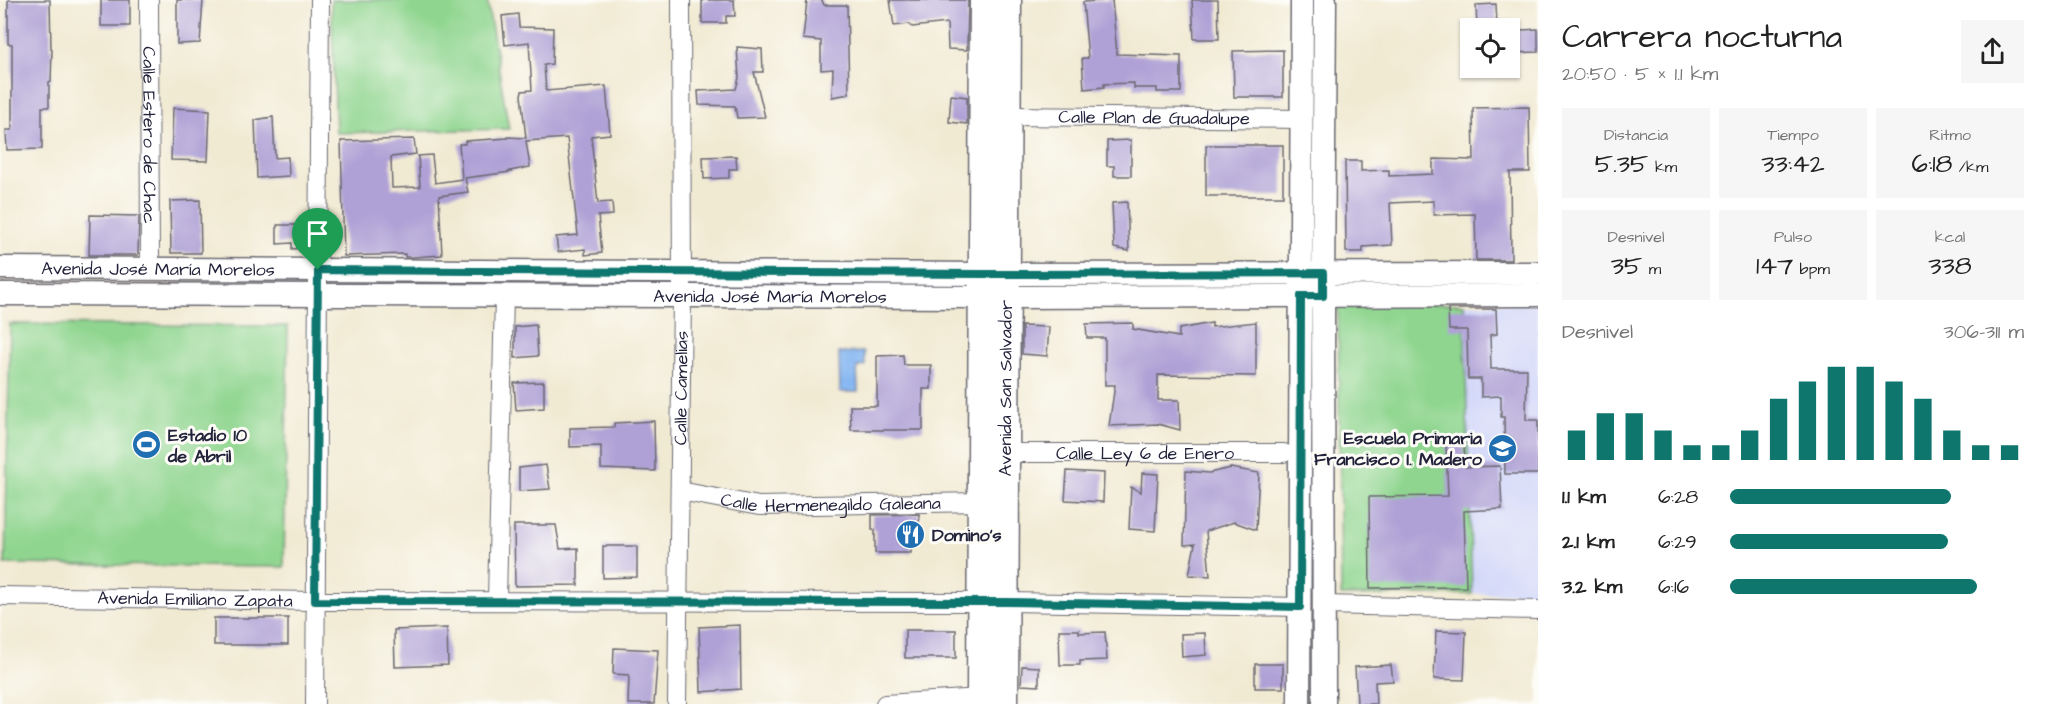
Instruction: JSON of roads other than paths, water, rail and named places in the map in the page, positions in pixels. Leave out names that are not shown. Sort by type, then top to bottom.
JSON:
[{"type":"main road","name":"Avenida San Salvador","points":[[984,0],[994,286],[1005,453],[993,602],[989,702]]},
{"type":"main road","name":"Avenida San Salvador","points":[[993,602],[982,502],[994,286],[1007,116],[1007,0]]},
{"type":"street","name":"Calle Estero de Chac","points":[[149,0],[150,269]]},
{"type":"street","points":[[315,704],[316,295],[320,0]]},
{"type":"street","name":"Calle Camelias","points":[[677,704],[682,296],[681,0]]},
{"type":"street","points":[[1302,0],[1301,119],[1312,273],[1323,296],[1324,704]]},
{"type":"street","points":[[1299,704],[1301,296],[1312,273],[1325,0]]},
{"type":"street","name":"Calle Plan de Guadalupe","points":[[1007,116],[1301,119]]},
{"type":"street","name":"Avenida José María Morelos","points":[[0,268],[682,272],[994,286],[1301,296],[1538,295]]},
{"type":"street","name":"Avenida José María Morelos","points":[[0,294],[682,296],[1312,273],[1538,273]]},
{"type":"street","points":[[497,600],[504,296]]},
{"type":"street","name":"Calle Ley 6 de Enero","points":[[1005,453],[1284,453]]},
{"type":"street","name":"Calle Hermenegildo Galeana","points":[[680,491],[759,506],[982,502]]},
{"type":"street","name":"Avenida Emiliano Zapata","points":[[0,596],[315,601],[993,602],[1300,607]]},
{"type":"street","points":[[1324,605],[1538,610]]},
{"type":"street","points":[[885,704],[989,702]]},
{"type":"water","points":[[864,352],[865,366],[857,367],[858,392],[840,392],[839,353]]},
{"type":"place","name":"Estadio 10 de Abril","points":[[147,445]]},
{"type":"place","name":"Escuela Primaria Francisco I. Madero","points":[[1503,448]]},
{"type":"place","name":"Domino's","points":[[911,535]]}]
